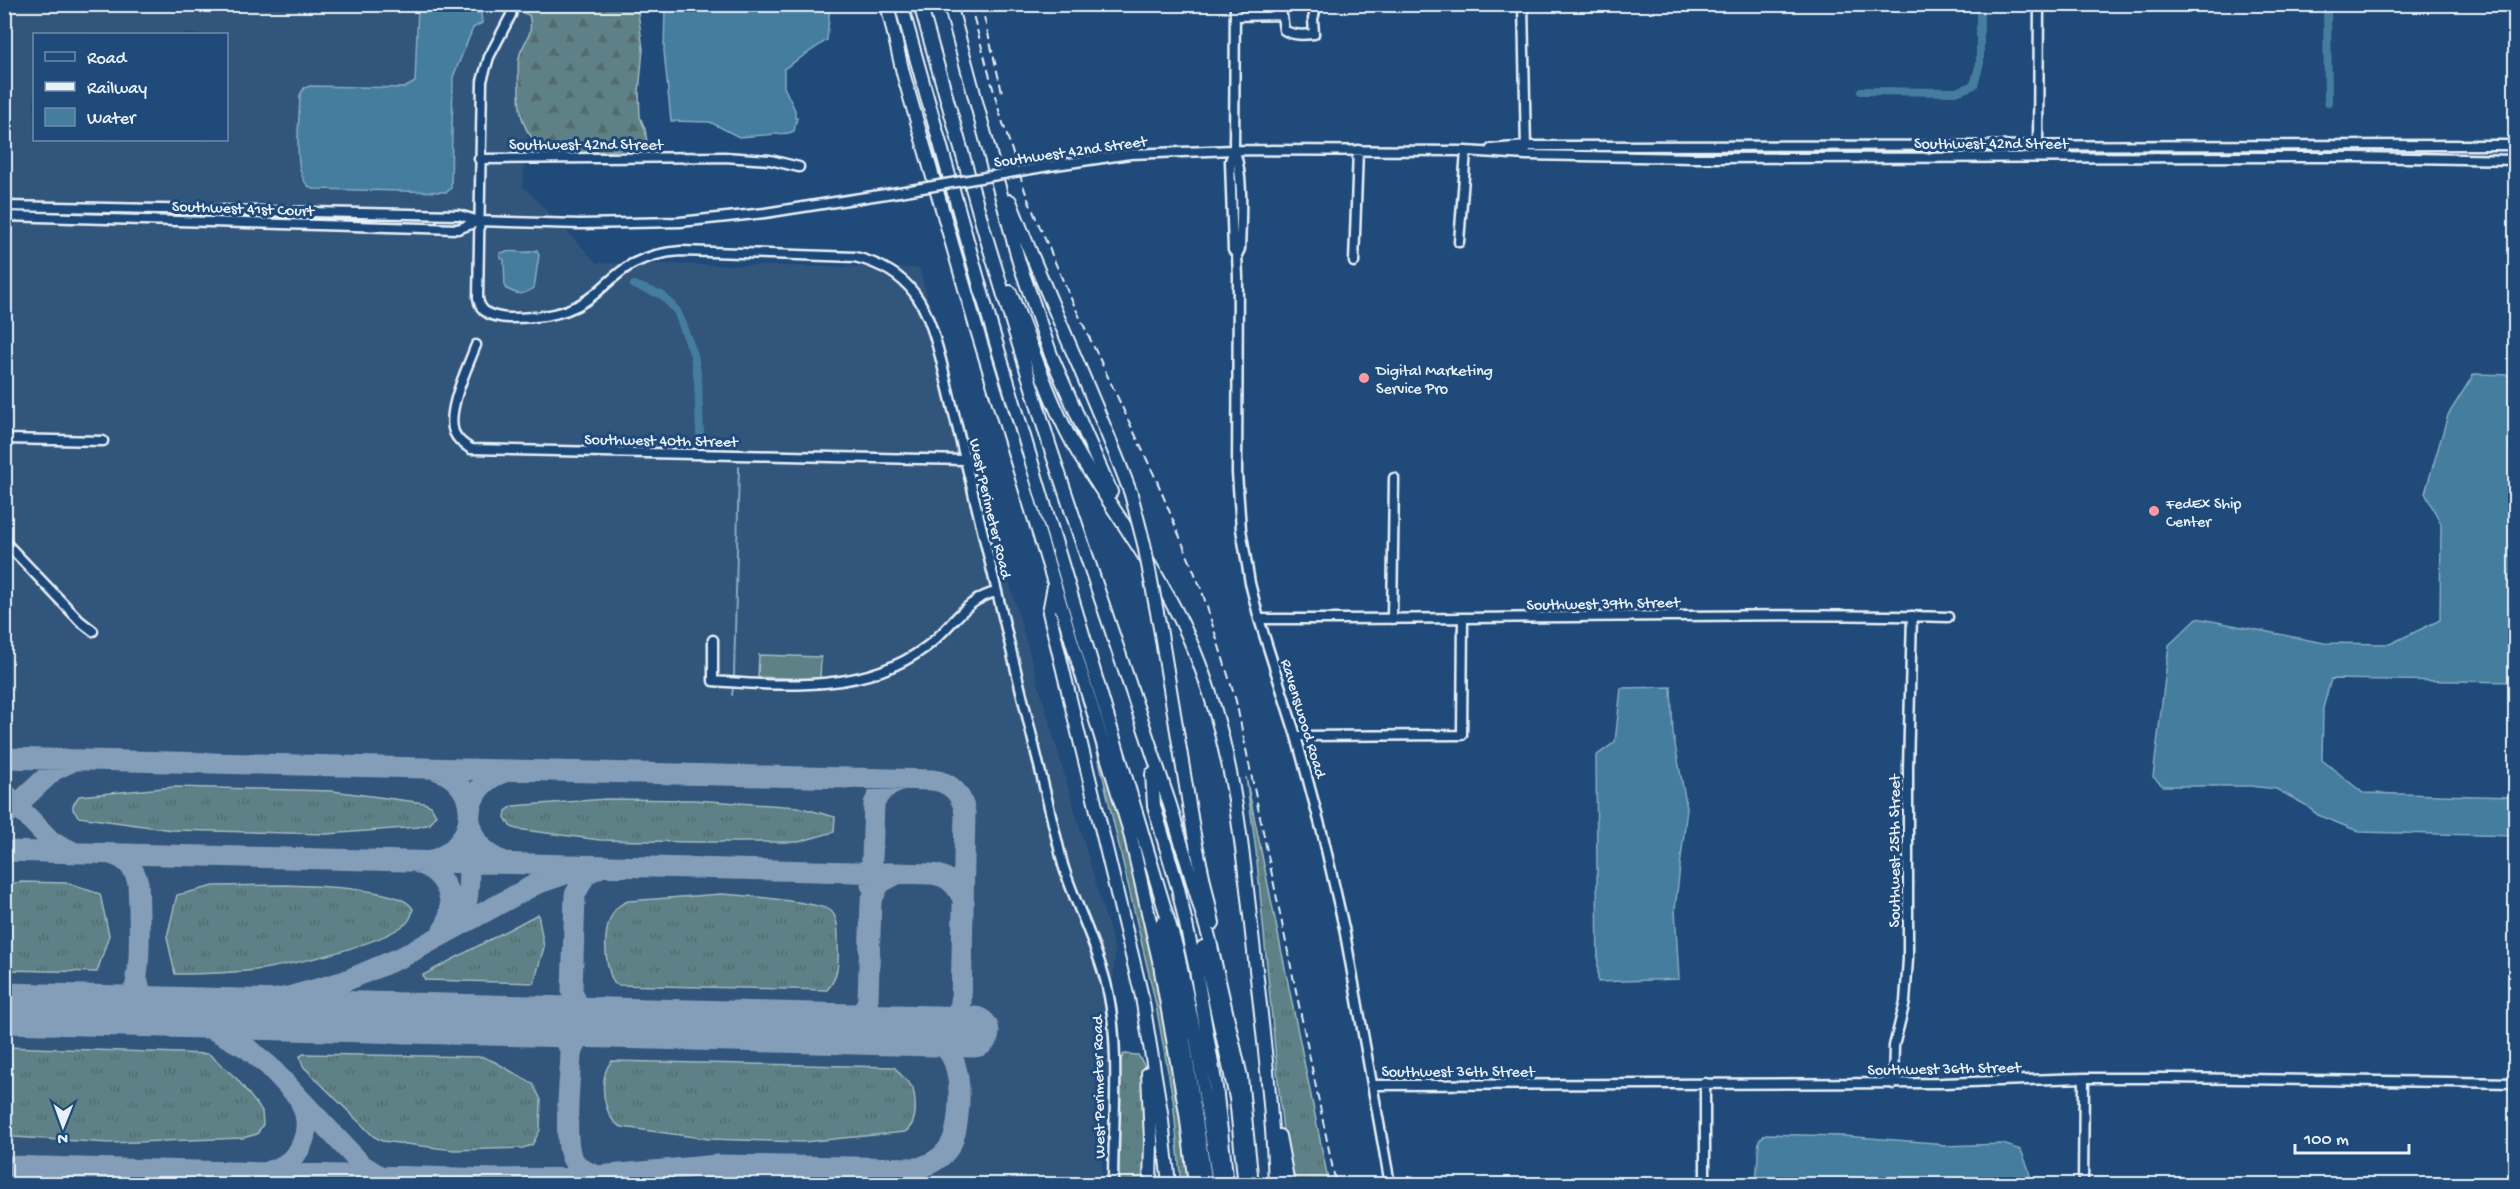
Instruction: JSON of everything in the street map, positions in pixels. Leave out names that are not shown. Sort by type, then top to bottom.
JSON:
[{"type":"highway","points":[[887,4],[903,73],[957,262],[1129,829],[1148,908],[1173,1035],[1195,1185]]},
{"type":"highway","points":[[901,4],[989,318],[1177,950],[1196,1039],[1219,1185]]},
{"type":"highway","points":[[912,4],[956,161],[1047,459],[1152,774],[1200,934],[1236,1098],[1244,1185]]},
{"type":"highway","points":[[920,4],[984,230],[1054,458],[1180,835],[1222,990],[1241,1077],[1252,1185]]},
{"type":"highway","points":[[950,4],[1019,262],[1036,314],[1051,355],[1123,520]]},
{"type":"highway","points":[[990,147],[1031,257],[1110,439],[1131,494],[1144,544],[1160,628],[1194,835],[1219,955],[1222,990]]},
{"type":"highway","points":[[984,230],[1060,414],[1080,456],[1123,520],[1184,626],[1218,718],[1238,812],[1268,1079],[1275,1185]]},
{"type":"highway","points":[[1055,582],[1050,612],[1142,997],[1161,1112],[1169,1185]]},
{"type":"highway","points":[[1152,774],[1154,806],[1178,888],[1196,970],[1216,1087],[1227,1185]]},
{"type":"highway","points":[[1147,846],[1181,1022],[1206,1185]]},
{"type":"highway","points":[[1142,997],[1150,1101],[1150,1185]]},
{"type":"highway","points":[[1268,1079],[1288,1185]]},
{"type":"street","points":[[479,221],[482,81],[489,57],[511,15],[513,4]]},
{"type":"street","name":"Ravenswood Road","points":[[1235,4],[1234,150],[1230,161],[1233,250],[1237,255],[1238,479],[1241,529],[1259,619],[1296,736],[1337,896],[1390,1185]]},
{"type":"street","points":[[1235,15],[1282,15],[1284,30],[1292,34],[1306,35],[1314,33],[1313,19],[1317,4]]},
{"type":"street","points":[[1524,4],[1526,155]]},
{"type":"street","points":[[2038,146],[2039,4]]},
{"type":"street","name":"Southwest 42nd Street","points":[[1466,151],[1526,146],[2516,145]]},
{"type":"street","points":[[1835,157],[1840,151],[1855,146]]},
{"type":"street","points":[[2102,157],[2105,153],[2126,146]]},
{"type":"street","name":"Southwest 42nd Street","points":[[680,222],[765,213],[1130,154],[1234,150],[1466,151],[1526,155],[2516,160]]},
{"type":"street","points":[[1354,262],[1358,150]]},
{"type":"street","points":[[1459,242],[1466,151]]},
{"type":"street","name":"Southwest 42nd Street","points":[[479,159],[724,157],[770,160],[799,167]]},
{"type":"street","name":"Southwest 41st Court","points":[[4,206],[459,215],[479,221],[580,224],[680,222]]},
{"type":"street","name":"Southwest 41st Court","points":[[4,216],[458,229],[479,221]]},
{"type":"street","name":"West Perimeter Road","points":[[479,221],[478,298],[483,310],[492,316],[541,317],[563,312],[590,298],[630,266],[664,253],[691,251],[838,255],[862,259],[887,269],[900,279],[912,290],[926,310],[939,351],[1061,859],[1071,889],[1095,944],[1109,997],[1114,1046],[1113,1185]]},
{"type":"street","name":"Southwest 40th Street","points":[[476,345],[454,404],[453,430],[458,440],[471,449],[965,460]]},
{"type":"street","points":[[4,439],[103,441]]},
{"type":"street","points":[[1392,619],[1394,478]]},
{"type":"street","points":[[4,541],[80,621],[93,631]]},
{"type":"street","points":[[713,640],[713,681],[817,684],[867,676],[897,664],[922,650],[947,629],[970,603],[981,596],[997,592]]},
{"type":"street","name":"Southwest 39th Street","points":[[1259,619],[1759,614],[1948,617]]},
{"type":"street","name":"Southwest 25th Street","points":[[1893,1084],[1894,1046],[1905,1002],[1908,958],[1908,768],[1912,616]]},
{"type":"street","points":[[1296,736],[1462,735],[1463,618]]},
{"type":"street","points":[[2083,1185],[2084,1078]]},
{"type":"street","name":"Southwest 36th Street","points":[[1372,1085],[1893,1084],[2084,1078],[2516,1083]]},
{"type":"street","points":[[1705,1083],[1705,1185]]},
{"type":"shaded area","points":[[5,5],[538,5],[523,186],[597,263],[919,268],[1115,950],[1101,1184],[5,1184]]},
{"type":"green space","points":[[519,5],[637,5],[643,49],[639,92],[640,117],[647,142],[643,146],[578,154],[543,147],[530,135],[522,117],[518,71],[519,58],[529,34],[530,22],[529,15],[518,11]]},
{"type":"green space","points":[[759,655],[821,657],[820,679],[758,677]]},
{"type":"green space","points":[[1092,730],[1116,793],[1157,959],[1192,1184],[1181,1184],[1173,1099],[1155,1000]]},
{"type":"green space","points":[[1246,777],[1329,1184],[1288,1184],[1256,851]]},
{"type":"green space","points":[[174,787],[333,791],[424,803],[431,806],[436,815],[430,824],[418,827],[327,834],[172,830],[79,817],[73,810],[73,805],[79,796]]},
{"type":"green space","points":[[606,799],[694,800],[798,807],[835,817],[834,832],[798,842],[600,840],[516,829],[510,826],[505,817],[506,811],[513,806]]},
{"type":"green space","points":[[21,882],[67,883],[100,894],[109,935],[97,972],[5,970],[5,885]]},
{"type":"green space","points":[[214,886],[333,887],[374,892],[406,902],[413,909],[407,922],[391,933],[336,953],[263,969],[175,974],[167,937],[177,895]]},
{"type":"green space","points":[[721,894],[796,902],[831,911],[838,927],[838,958],[836,975],[831,986],[827,990],[618,985],[614,983],[607,962],[606,937],[612,915],[619,906],[628,901]]},
{"type":"green space","points":[[538,914],[544,947],[534,983],[425,980],[423,975]]},
{"type":"green space","points":[[5,1047],[209,1054],[237,1079],[262,1111],[263,1124],[257,1134],[243,1138],[110,1143],[13,1137],[5,1134]]},
{"type":"green space","points":[[304,1054],[483,1057],[533,1084],[541,1100],[540,1130],[532,1145],[523,1148],[454,1150],[382,1141],[373,1136],[303,1066],[300,1056]]},
{"type":"green space","points":[[1124,1054],[1138,1055],[1144,1065],[1147,1148],[1144,1184],[1119,1184],[1117,1068]]},
{"type":"green space","points":[[612,1061],[894,1067],[913,1088],[914,1118],[905,1132],[803,1142],[709,1139],[622,1127],[610,1116],[604,1097],[605,1076]]},
{"type":"water","points":[[418,5],[468,6],[475,13],[481,13],[482,23],[473,28],[453,77],[451,188],[447,192],[313,189],[301,174],[299,161],[300,95],[304,88],[310,86],[404,88],[415,82]]},
{"type":"water","points":[[665,5],[830,5],[827,40],[784,69],[784,87],[795,110],[795,118],[797,118],[794,131],[739,137],[710,122],[671,121],[664,51]]},
{"type":"water","points":[[537,250],[539,255],[534,288],[520,294],[505,288],[504,260],[500,257],[500,253]]},
{"type":"water","points":[[2474,374],[2515,375],[2515,433],[2509,450],[2516,462],[2515,682],[2331,679],[2323,708],[2322,760],[2363,793],[2515,797],[2515,836],[2360,832],[2318,815],[2304,804],[2276,789],[2250,786],[2163,786],[2153,777],[2169,645],[2197,618],[2324,643],[2390,644],[2440,620],[2441,524],[2425,493],[2448,415]]},
{"type":"water","points":[[1671,687],[1673,734],[1687,808],[1675,909],[1679,979],[1598,982],[1596,756],[1615,742],[1621,688]]},
{"type":"water","points":[[1766,1134],[1843,1136],[1935,1143],[1942,1146],[2003,1144],[2021,1150],[2029,1170],[2031,1184],[1756,1184],[1759,1140]]},
{"type":"waterway","points":[[1861,91],[1956,92],[1974,85],[1980,63],[1980,4]]},
{"type":"waterway","points":[[2327,4],[2328,102]]},
{"type":"waterway","points":[[634,285],[662,295],[677,311],[694,355],[698,380],[700,434]]},
{"type":"waterway","points":[[734,676],[739,467]]},
{"type":"waterway","points":[[732,695],[733,688]]},
{"type":"taxiway","points":[[4,758],[939,781],[954,790],[964,806],[965,813],[961,1005],[956,1014],[943,1025],[928,1029],[900,1030]]},
{"type":"taxiway","points":[[4,817],[54,770],[73,761]]},
{"type":"taxiway","points":[[430,861],[446,854],[458,843],[466,830],[469,815],[468,801],[461,788],[450,777],[434,769]]},
{"type":"taxiway","points":[[505,862],[489,854],[478,843],[471,829],[470,815],[473,801],[480,788],[492,778],[508,771]]},
{"type":"taxiway","points":[[871,885],[874,804],[884,789],[901,780]]},
{"type":"taxiway","points":[[4,792],[51,841],[73,852]]},
{"type":"taxiway","points":[[453,928],[467,902],[469,850]]},
{"type":"taxiway","points":[[4,851],[932,874],[952,883],[964,902]]},
{"type":"taxiway","points":[[106,1011],[125,1002],[133,992],[138,971],[139,939],[136,877],[132,868],[125,861],[110,854]]},
{"type":"taxiway","points":[[416,862],[435,873],[447,890],[450,911],[442,932]]},
{"type":"taxiway","points":[[599,868],[586,874],[575,895],[572,991],[579,1008],[587,1016],[598,1021],[618,1023]]},
{"type":"taxiway","points":[[196,1013],[288,997],[345,981],[402,957],[536,884],[574,871]]},
{"type":"taxiway","points":[[832,1028],[855,1020],[866,1006],[871,901],[880,883],[899,873]]},
{"type":"taxiway","points":[[136,976],[142,996],[161,1012]]},
{"type":"taxiway","points":[[165,1012],[205,1025],[247,1048],[269,1066],[362,1165],[378,1175]]},
{"type":"taxiway","points":[[535,1021],[559,1032],[566,1041],[571,1055]]},
{"type":"taxiway","points":[[598,1176],[577,1165],[569,1149],[567,1124],[571,1055],[576,1041],[585,1032],[611,1024]]},
{"type":"taxiway","points":[[4,1166],[498,1179],[587,1177],[718,1165],[918,1168],[939,1158],[952,1143],[957,1123],[959,1088],[955,1065],[945,1047],[937,1040],[913,1032]]},
{"type":"taxiway","points":[[269,1171],[289,1161],[302,1144],[306,1123],[300,1101]]},
{"type":"taxiway","points":[[711,1184],[723,1173],[737,1167]]},
{"type":"runway","points":[[4,1008],[974,1032]]},
{"type":"railway","points":[[970,4],[1000,114],[1027,197],[1067,290],[1157,481],[1202,591],[1236,701],[1336,1184]]},
{"type":"railway","points":[[981,4],[1002,92]]},
{"type":"place","name":"Digital Marketing Service Pro","points":[[1364,378]]},
{"type":"place","name":"FedEx Ship Center","points":[[2154,511]]}]
